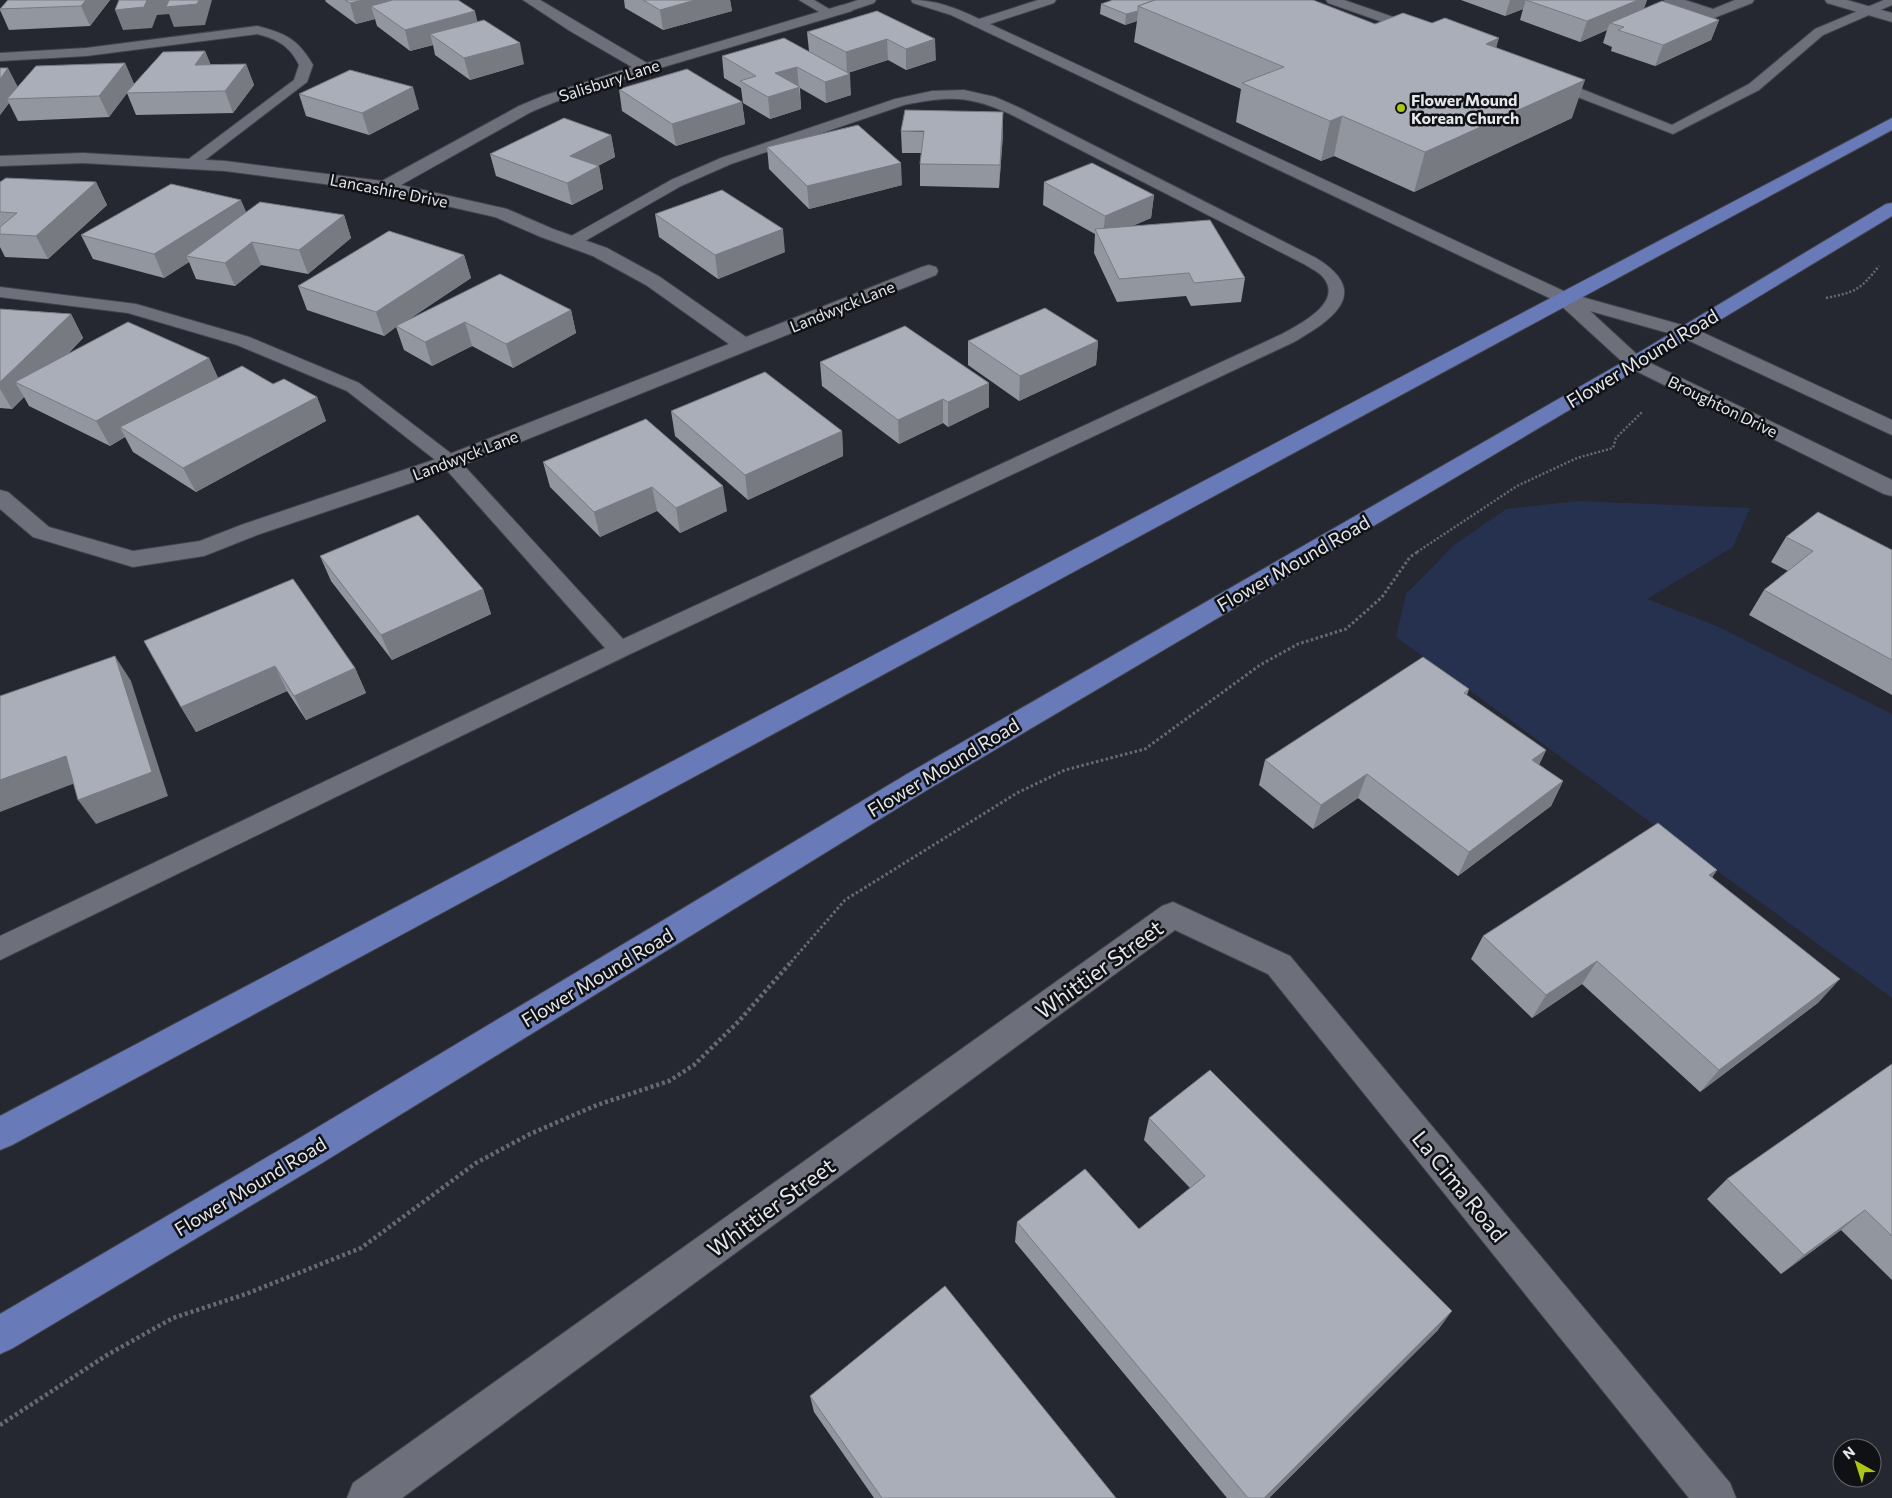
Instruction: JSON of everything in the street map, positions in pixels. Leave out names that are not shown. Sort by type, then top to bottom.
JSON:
[{"type":"main road","points":[[0,1134],[1892,123]]},
{"type":"main road","name":"Flower Mound Road","points":[[0,1335],[301,1156],[917,782],[1635,363],[1892,208]]},
{"type":"street","points":[[530,0],[644,68]]},
{"type":"street","points":[[1671,0],[1714,14],[1747,0]]},
{"type":"street","points":[[1832,0],[1892,18]]},
{"type":"street","name":"Salisbury Lane","points":[[386,188],[526,109],[549,99],[644,68],[847,8]]},
{"type":"street","name":"Lancashire Drive","points":[[0,161],[82,158],[225,166],[326,178],[386,188],[500,213],[600,252],[653,281],[744,345]]},
{"type":"street","name":"Landwyck Lane","points":[[0,497],[42,532],[133,559],[204,548],[248,530],[450,462],[929,271]]},
{"type":"street","points":[[1564,298],[1686,332],[1892,428]]},
{"type":"street","name":"Broughton Drive","points":[[1564,298],[1635,363],[1892,489]]},
{"type":"street","name":"Whittier Street","points":[[368,1498],[1174,915]]},
{"type":"street","name":"La Cima Road","points":[[1174,915],[1279,965],[1715,1498]]},
{"type":"lane","points":[[805,0],[830,13]]},
{"type":"lane","points":[[847,8],[870,0]]},
{"type":"lane","points":[[979,23],[1050,0]]},
{"type":"lane","points":[[1332,0],[1432,35]]},
{"type":"lane","points":[[925,1],[979,23],[1564,298]]},
{"type":"lane","points":[[1534,76],[1673,130],[1754,87],[1819,32],[1892,1]]},
{"type":"lane","points":[[0,57],[86,52],[257,30],[281,37],[298,50],[306,65],[300,82],[191,164]]},
{"type":"lane","points":[[0,948],[620,650],[1288,338],[1320,320],[1333,306],[1337,291],[1329,274],[1310,261],[1015,111],[990,100],[964,94],[932,95],[900,102],[726,161],[676,183],[572,242]]},
{"type":"lane","points":[[0,292],[130,308],[244,340],[353,387],[450,462],[620,650]]},
{"type":"path","points":[[1823,299],[1842,295],[1863,287],[1874,270],[1881,264]]},
{"type":"path","points":[[0,1425],[107,1356],[173,1318],[246,1294],[361,1248],[476,1163],[530,1134],[597,1105],[669,1081],[694,1065],[739,1021],[845,900],[1017,793],[1065,770],[1145,749],[1260,664],[1298,644],[1346,629],[1382,596],[1410,557],[1517,486],[1577,458],[1613,448],[1616,438],[1646,409]]},
{"type":"shaded area","points":[[1576,501],[1750,508],[1733,547],[1647,599],[1717,626],[1892,714],[1892,998],[1396,637],[1406,594],[1454,545],[1506,509]]},
{"type":"building","points":[[8,0],[86,0],[81,6],[0,9]]},
{"type":"building","points":[[119,0],[147,0],[144,7],[115,10]]},
{"type":"building","points":[[169,0],[199,0],[197,4],[166,7]]},
{"type":"building","points":[[345,0],[363,0],[350,3]]},
{"type":"building","points":[[393,0],[458,0],[475,11],[405,30],[371,6]]},
{"type":"building","points":[[643,0],[695,0],[660,10]]},
{"type":"building","points":[[1113,0],[1155,0],[1138,6],[1138,11],[1126,14],[1101,4]]},
{"type":"building","points":[[1155,0],[1313,0],[1375,24],[1403,13],[1432,23],[1445,18],[1499,38],[1486,44],[1585,80],[1425,152],[1342,116],[1330,121],[1242,83],[1284,67],[1138,6]]},
{"type":"building","points":[[1526,0],[1638,0],[1587,21]]},
{"type":"building","points":[[1662,1],[1719,20],[1663,45],[1618,30],[1624,27],[1610,23]]},
{"type":"building","points":[[877,11],[935,39],[906,49],[887,39],[846,52],[807,32]]},
{"type":"building","points":[[484,20],[520,43],[464,58],[430,34]]},
{"type":"building","points":[[784,38],[850,74],[825,82],[797,67],[775,73],[800,87],[768,97],[740,81],[756,76],[722,56]]},
{"type":"building","points":[[205,51],[195,65],[246,64],[225,91],[126,93],[163,52]]},
{"type":"building","points":[[125,63],[99,96],[7,99],[36,66]]},
{"type":"building","points":[[0,68],[8,68],[0,79]]},
{"type":"building","points":[[687,69],[742,102],[672,124],[619,89]]},
{"type":"building","points":[[350,70],[413,87],[362,113],[299,94]]},
{"type":"building","points":[[905,110],[1003,112],[1000,165],[920,164],[924,131],[901,131]]},
{"type":"building","points":[[564,118],[611,135],[570,156],[599,166],[567,183],[490,154]]},
{"type":"building","points":[[858,125],[901,163],[807,186],[767,147]]},
{"type":"building","points":[[1092,163],[1154,195],[1105,216],[1044,182]]},
{"type":"building","points":[[6,178],[96,182],[36,236],[0,234],[0,227],[17,213],[0,212],[0,182]]},
{"type":"building","points":[[171,184],[241,200],[154,254],[81,235]]},
{"type":"building","points":[[722,190],[783,229],[715,255],[655,214]]},
{"type":"building","points":[[260,202],[344,215],[299,250],[252,242],[225,263],[186,256]]},
{"type":"building","points":[[1210,220],[1245,278],[1194,283],[1189,273],[1119,279],[1095,229]]},
{"type":"building","points":[[389,231],[464,255],[376,312],[298,286]]},
{"type":"building","points":[[500,274],[571,310],[506,344],[465,322],[425,342],[396,326]]},
{"type":"building","points":[[1045,308],[1098,341],[1020,376],[968,341]]},
{"type":"building","points":[[0,309],[71,314],[0,382]]},
{"type":"building","points":[[128,322],[209,358],[96,421],[15,382]]},
{"type":"building","points":[[905,326],[989,383],[948,402],[943,399],[898,420],[820,362]]},
{"type":"building","points":[[242,366],[273,384],[284,379],[317,397],[183,468],[120,427]]},
{"type":"building","points":[[765,372],[842,431],[745,475],[671,411]]},
{"type":"building","points":[[646,419],[723,486],[676,508],[652,487],[594,512],[543,462]]},
{"type":"building","points":[[1818,512],[1892,550],[1892,660],[1764,590],[1813,551],[1786,537]]},
{"type":"building","points":[[418,515],[483,589],[381,635],[320,556]]},
{"type":"building","points":[[293,579],[355,668],[294,696],[275,666],[181,707],[144,641]]},
{"type":"building","points":[[115,656],[152,772],[78,800],[66,756],[0,780],[0,696]]},
{"type":"building","points":[[1423,657],[1469,689],[1464,693],[1546,750],[1532,760],[1563,781],[1469,852],[1367,774],[1321,805],[1265,760]]},
{"type":"building","points":[[1658,823],[1717,870],[1709,875],[1840,979],[1719,1070],[1597,961],[1546,995],[1483,936]]},
{"type":"building","points":[[1892,1064],[1892,1236],[1865,1210],[1804,1255],[1727,1179]]},
{"type":"building","points":[[1210,1070],[1452,1311],[1264,1498],[1248,1498],[1017,1222],[1085,1169],[1139,1229],[1205,1176],[1149,1118]]},
{"type":"building","points":[[945,1286],[1116,1498],[882,1498],[810,1396]]},
{"type":"place","name":"Flower Mound Korean Church","points":[[1401,108]]}]
